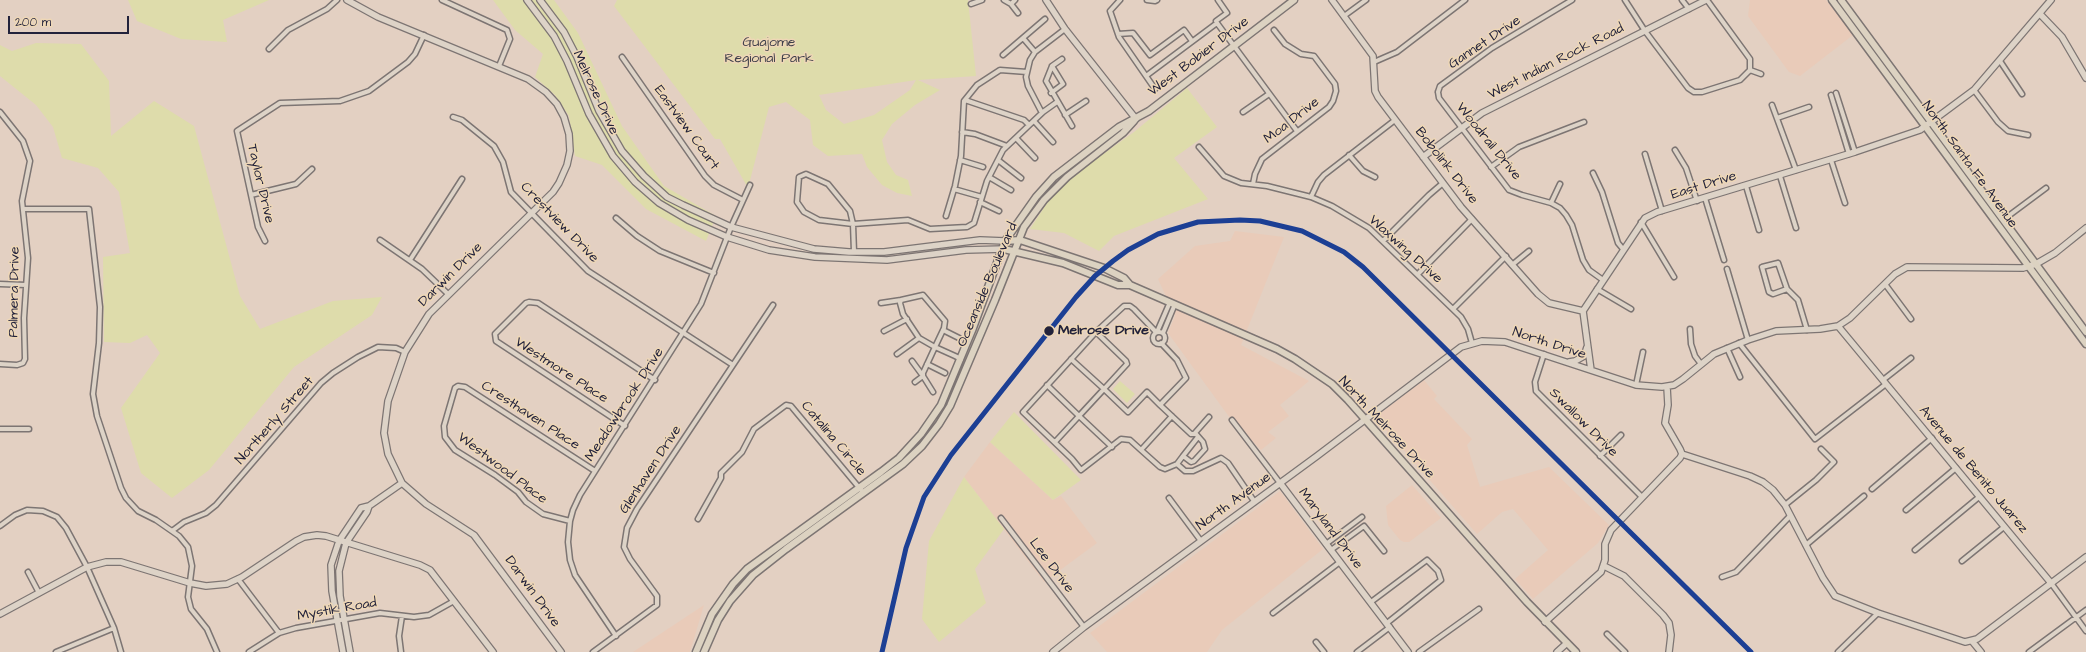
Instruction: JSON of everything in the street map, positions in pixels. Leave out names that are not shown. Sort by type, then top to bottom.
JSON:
[{"type":"main road","name":"West Bobier Drive","points":[[1136,119],[1294,0]]},
{"type":"main road","name":"North Santa Fe Avenue","points":[[1832,0],[2086,344]]},
{"type":"main road","name":"North Santa Fe Avenue","points":[[1841,0],[2086,332]]},
{"type":"main road","name":"Oceanside Boulevard","points":[[696,652],[712,614],[733,584],[748,568],[903,464],[922,446],[939,424],[966,368],[1016,250],[1024,227],[1044,200],[1067,177],[1123,133],[1136,119]]},
{"type":"main road","name":"Oceanside Boulevard","points":[[704,652],[718,620],[733,597],[753,575],[861,491],[899,458],[921,434],[941,405],[961,359],[1004,249],[1005,241],[1036,197],[1054,177],[1119,127],[1136,119]]},
{"type":"main road","name":"Melrose Drive","points":[[1005,241],[1020,240]]},
{"type":"main road","name":"North Melrose Drive","points":[[1020,240],[1104,268],[1124,278],[1130,285]]},
{"type":"main road","name":"Melrose Drive","points":[[1004,249],[1016,250]]},
{"type":"main road","name":"North Melrose Drive","points":[[1016,250],[1063,263],[1118,285],[1130,285],[1293,358],[1332,384],[1546,622],[1576,652]]},
{"type":"main road","points":[[966,368],[963,362],[973,334],[973,328]]},
{"type":"main road","points":[[733,597],[735,588],[746,576],[748,568]]},
{"type":"street","points":[[269,49],[288,30],[327,9],[337,0]]},
{"type":"street","name":"Darwin Drive","points":[[347,0],[378,17],[424,34],[528,79],[546,92],[557,104],[564,117],[569,134],[570,151],[564,174],[553,192],[429,314],[405,352],[388,401],[384,433],[388,454],[402,483],[426,504],[474,535],[485,547],[561,652]]},
{"type":"street","points":[[442,0],[507,30],[510,39],[499,66]]},
{"type":"street","name":"Melrose Drive","points":[[527,0],[554,36],[567,61],[589,114],[613,156],[635,182],[659,203],[688,220],[727,237],[769,250],[815,257],[851,260],[887,260],[966,250],[1004,249]]},
{"type":"street","name":"Melrose Drive","points":[[540,0],[567,38],[577,57],[599,111],[622,151],[644,176],[667,197],[731,227],[814,249],[854,252],[884,252],[980,240],[1005,241]]},
{"type":"street","points":[[970,4],[982,0]]},
{"type":"street","points":[[1015,0],[1008,2],[1018,13]]},
{"type":"street","points":[[1046,0],[1065,29],[1136,119]]},
{"type":"street","points":[[1120,0],[1110,12],[1118,34],[1155,89]]},
{"type":"street","points":[[1147,0],[1155,2],[1157,0]]},
{"type":"street","points":[[1146,76],[1217,22],[1216,21],[1226,13],[1218,0]]},
{"type":"street","name":"Bobolink Drive","points":[[1332,0],[1370,51],[1374,62],[1375,90],[1395,120],[1472,219],[1538,294],[1549,303],[1583,311]]},
{"type":"street","points":[[1344,16],[1366,0]]},
{"type":"street","points":[[1374,62],[1397,52],[1465,0]]},
{"type":"street","name":"Gannet Drive","points":[[1435,92],[1440,86],[1492,48],[1572,0]]},
{"type":"street","points":[[1625,0],[1645,31],[1688,88],[1694,92],[1702,92],[1740,80],[1750,70],[1750,59],[1706,0]]},
{"type":"street","points":[[1682,0],[1689,9]]},
{"type":"street","name":"West Indian Rock Road","points":[[1423,157],[1482,113],[1706,0]]},
{"type":"street","name":"East Drive","points":[[1583,311],[1641,222],[1662,211],[1831,160],[1920,130],[1974,90],[2051,0]]},
{"type":"street","points":[[2040,14],[2062,37],[2086,78]]},
{"type":"street","points":[[1003,54],[1044,19]]},
{"type":"street","points":[[1217,22],[1233,46],[1297,131]]},
{"type":"street","points":[[1042,113],[1028,86],[1027,72],[1030,60],[1035,52],[1065,29]]},
{"type":"street","points":[[1118,34],[1133,33],[1150,54],[1184,30],[1192,41]]},
{"type":"street","name":"Moa Drive","points":[[1253,184],[1255,174],[1262,159],[1328,107],[1333,101],[1336,91],[1335,84],[1314,56],[1301,54],[1285,44],[1274,30]]},
{"type":"street","name":"Taylor Drive","points":[[265,241],[258,227],[237,131],[280,103],[340,101],[369,91],[408,62],[415,54],[424,34]]},
{"type":"street","points":[[1023,38],[1035,52]]},
{"type":"street","name":"Eastview Court","points":[[622,57],[705,176],[714,185],[743,200]]},
{"type":"street","points":[[1062,59],[1052,66],[1046,81],[1072,126]]},
{"type":"street","points":[[2000,61],[2022,94]]},
{"type":"street","points":[[1052,66],[1063,84],[1052,93]]},
{"type":"street","points":[[946,216],[960,160],[965,100],[977,85],[1000,70],[1027,72]]},
{"type":"street","points":[[1750,70],[1762,74]]},
{"type":"street","points":[[1974,90],[1998,122],[2008,131],[2028,135]]},
{"type":"street","name":"Woodrail Drive","points":[[1435,92],[1509,190],[1551,203],[1560,208],[1568,217],[1582,260],[1589,270],[1603,280]]},
{"type":"street","points":[[1243,112],[1269,94]]},
{"type":"street","points":[[1834,94],[1852,153]]},
{"type":"street","points":[[965,100],[1024,120],[1029,125]]},
{"type":"street","points":[[1065,115],[1086,101]]},
{"type":"street","points":[[854,252],[853,224],[850,211],[828,184],[806,174],[799,177],[796,200],[804,212],[818,220],[853,224],[908,220],[930,229],[968,227],[974,223],[989,177],[998,160],[1008,146],[1029,125],[1057,102]]},
{"type":"street","points":[[1772,105],[1796,170]]},
{"type":"street","points":[[1777,118],[1808,106]]},
{"type":"street","name":"Palmera Drive","points":[[0,364],[17,365],[23,363],[25,359],[24,318],[28,258],[22,209],[30,161],[24,141],[1,116]]},
{"type":"street","name":"Crestview Drive","points":[[453,117],[462,120],[473,127],[494,146],[503,162],[511,192],[588,271],[733,365]]},
{"type":"street","points":[[1311,197],[1318,182],[1324,175],[1395,120]]},
{"type":"street","points":[[1034,121],[1053,142]]},
{"type":"street","points":[[1491,167],[1520,147],[1584,122]]},
{"type":"street","points":[[962,132],[975,134],[1008,146]]},
{"type":"street","points":[[1016,138],[1035,158]]},
{"type":"street","name":"Waxwing Drive","points":[[1199,147],[1224,176],[1234,181],[1311,197],[1351,217],[1383,241],[1453,309],[1466,323],[1472,343]]},
{"type":"street","points":[[1675,150],[1686,168],[1697,201]]},
{"type":"street","points":[[1646,154],[1662,211]]},
{"type":"street","points":[[1349,156],[1363,171],[1375,176]]},
{"type":"street","points":[[960,160],[983,167]]},
{"type":"street","points":[[998,160],[1020,178]]},
{"type":"street","points":[[1831,160],[1845,203]]},
{"type":"street","points":[[251,195],[296,184],[312,170]]},
{"type":"street","points":[[1594,173],[1602,192],[1618,243],[1623,249]]},
{"type":"street","points":[[1780,176],[1796,228]]},
{"type":"street","points":[[989,177],[1011,190]]},
{"type":"street","points":[[410,260],[462,179]]},
{"type":"street","points":[[1383,241],[1443,183]]},
{"type":"street","points":[[1551,203],[1560,184]]},
{"type":"street","name":"Meadowbrook Drive","points":[[616,636],[575,576],[570,560],[568,542],[570,521],[580,495],[655,380],[702,304],[731,227],[750,185]]},
{"type":"street","points":[[1746,186],[1759,230]]},
{"type":"street","points":[[954,188],[982,197]]},
{"type":"street","points":[[2004,220],[2046,188]]},
{"type":"street","points":[[1705,198],[1724,260]]},
{"type":"street","points":[[980,202],[999,211]]},
{"type":"street","points":[[22,209],[89,209],[100,307],[99,343],[93,394],[97,416],[121,488],[126,498],[138,511],[156,520],[172,531],[188,547],[192,566],[188,597],[191,609],[207,629],[217,652]]},
{"type":"street","points":[[616,218],[637,236],[660,251],[714,274]]},
{"type":"street","points":[[1418,274],[1472,219]]},
{"type":"street","points":[[1641,222],[1674,277]]},
{"type":"street","points":[[2086,228],[2055,253],[2036,264],[2028,266],[1907,267],[1895,274],[1850,318],[1838,326],[1807,330],[1776,331],[1727,348],[1682,379],[1667,386],[1668,404],[1666,428],[1682,454],[1763,482],[1773,490],[1785,506],[1833,593],[1842,599],[1965,642],[1972,641],[2086,558]]},
{"type":"street","points":[[380,240],[422,269],[448,294]]},
{"type":"street","points":[[1512,265],[1529,251]]},
{"type":"street","points":[[1453,309],[1506,256]]},
{"type":"street","points":[[1787,289],[1773,294],[1769,292],[1762,267],[1778,263],[1787,289],[1798,300],[1807,330]]},
{"type":"street","points":[[1727,269],[1748,340]]},
{"type":"street","points":[[0,284],[26,285]]},
{"type":"street","points":[[1885,284],[1911,319]]},
{"type":"street","points":[[1597,289],[1631,309]]},
{"type":"street","points":[[881,303],[901,300],[920,294],[926,297],[945,321],[943,330],[923,376],[915,382]]},
{"type":"street","points":[[901,300],[900,303],[907,319],[919,338],[961,359]]},
{"type":"street","name":"Westmore Place","points":[[625,426],[496,341],[495,334],[526,304],[529,302],[538,303],[655,380]]},
{"type":"street","points":[[1160,405],[1186,378],[1177,360],[1160,343],[1154,340],[1153,336],[1157,332],[1172,303]]},
{"type":"street","points":[[1160,343],[1164,340],[1163,333],[1172,303]]},
{"type":"street","name":"Glenhaven Drive","points":[[593,652],[655,608],[658,602],[657,596],[630,559],[624,547],[627,528],[637,509],[774,305]]},
{"type":"street","points":[[1163,333],[1157,332],[1134,309],[1126,306],[1096,332],[1023,412],[1055,442],[1081,470],[1121,440],[1126,439],[1130,440],[1160,467],[1165,469],[1177,464],[1198,438]]},
{"type":"street","points":[[1583,311],[1591,370]]},
{"type":"street","points":[[884,332],[907,319]]},
{"type":"street","name":"Avenue de Benito Juarez","points":[[1838,326],[2051,583],[2086,631]]},
{"type":"street","points":[[1690,329],[1691,344],[1695,356],[1702,364]]},
{"type":"street","points":[[943,330],[959,338]]},
{"type":"street","points":[[1055,442],[1127,364],[1096,332]]},
{"type":"street","points":[[897,354],[919,338]]},
{"type":"street","name":"North Drive","points":[[1429,371],[1451,353],[1472,343],[1488,341],[1505,342],[1636,385],[1649,387],[1667,386]]},
{"type":"street","points":[[1739,343],[1815,439],[1911,358]]},
{"type":"street","points":[[1568,362],[1575,361],[1584,356],[1588,345]]},
{"type":"street","name":"Northerly Street","points":[[172,531],[184,522],[206,513],[216,505],[321,383],[333,373],[358,357],[378,348],[396,348],[405,352]]},
{"type":"street","points":[[1727,348],[1740,377]]},
{"type":"street","points":[[1636,385],[1643,352]]},
{"type":"street","name":"Swallow Drive","points":[[1544,354],[1535,382],[1536,391],[1642,497]]},
{"type":"street","points":[[1071,359],[1128,412],[1147,392],[1191,434],[1194,434],[1203,442],[1205,449],[1194,461],[1191,462],[1183,456]]},
{"type":"street","points":[[912,361],[933,392]]},
{"type":"street","points":[[927,364],[945,373]]},
{"type":"street","name":"North Avenue","points":[[1053,652],[1084,627],[1429,371]]},
{"type":"street","points":[[1047,385],[1112,447]]},
{"type":"street","name":"Cresthaven Place","points":[[453,391],[458,386],[465,387],[596,471]]},
{"type":"street","name":"Westwood Place","points":[[453,391],[444,426],[445,437],[455,450],[495,475],[518,492],[526,502],[543,514],[570,521]]},
{"type":"street","name":"Catalina Circle","points":[[698,519],[721,478],[721,473],[742,452],[754,429],[786,405],[791,406],[861,491]]},
{"type":"street","points":[[1141,450],[1172,416]]},
{"type":"street","points":[[1194,434],[1208,417]]},
{"type":"street","name":"Maryland Drive","points":[[1232,420],[1408,652]]},
{"type":"street","points":[[0,429],[30,429]]},
{"type":"street","points":[[1600,456],[1621,435]]},
{"type":"street","points":[[1872,489],[1932,438]]},
{"type":"street","points":[[1785,506],[1834,462],[1821,449]]},
{"type":"street","points":[[1546,622],[1597,577],[1604,566],[1605,544],[1608,534],[1672,467],[1682,454]]},
{"type":"street","points":[[1177,464],[1185,471],[1192,471],[1221,458],[1228,463],[1254,501]]},
{"type":"street","points":[[1906,510],[1956,468]]},
{"type":"street","points":[[343,652],[332,591],[331,565],[339,541],[362,508],[369,506],[402,483]]},
{"type":"street","points":[[1806,545],[1864,496]]},
{"type":"street","points":[[1915,550],[1979,497]]},
{"type":"street","points":[[1169,498],[1201,541]]},
{"type":"street","points":[[350,652],[340,596],[339,571],[346,543],[367,512],[369,506]]},
{"type":"street","points":[[0,526],[15,515],[27,510],[38,510],[57,517],[66,528],[87,567],[114,628],[121,652]]},
{"type":"street","points":[[1722,577],[1736,572],[1790,516]]},
{"type":"street","points":[[1326,544],[1362,517]]},
{"type":"street","name":"Lee Drive","points":[[1001,518],[1084,627]]},
{"type":"street","points":[[1331,550],[1364,526],[1384,551]]},
{"type":"street","points":[[1962,561],[2004,527]]},
{"type":"street","points":[[0,614],[87,567],[106,562],[121,562],[190,583],[206,586],[227,584],[238,579],[304,537],[326,536],[420,565],[435,575],[491,651]]},
{"type":"street","points":[[1357,652],[1441,580],[1438,571],[1427,560],[1371,602]]},
{"type":"street","points":[[1273,613],[1340,562]]},
{"type":"street","points":[[1604,566],[1624,576],[1663,615],[1669,623],[1671,635],[1669,652]]},
{"type":"street","points":[[28,572],[39,593]]},
{"type":"street","points":[[238,579],[279,633]]},
{"type":"street","name":"Mystik Road","points":[[249,652],[279,633],[296,628],[380,613],[414,617],[429,615],[454,601]]},
{"type":"street","points":[[1419,652],[1479,609]]},
{"type":"street","points":[[2030,652],[2086,610]]},
{"type":"street","points":[[1838,652],[1878,612]]},
{"type":"street","points":[[401,652],[398,636],[402,616]]},
{"type":"street","points":[[56,652],[114,628]]},
{"type":"street","points":[[1607,634],[1625,652]]},
{"type":"street","points":[[1972,641],[1981,652]]},
{"type":"street","points":[[1316,642],[1324,652]]},
{"type":"street","points":[[1557,652],[1567,643]]},
{"type":"shaded area","points":[[1750,0],[1826,0],[1853,35],[1800,76],[1789,72],[1748,16]]},
{"type":"shaded area","points":[[1235,231],[1284,237],[1241,345],[1309,381],[1280,405],[1289,416],[1268,432],[1276,438],[1261,450],[1230,418],[1168,333],[1175,316],[1158,279],[1195,246],[1230,241]]},
{"type":"shaded area","points":[[1424,380],[1437,396],[1434,399],[1472,439],[1467,445],[1480,487],[1549,467],[1609,525],[1598,543],[1533,599],[1515,579],[1548,550],[1513,509],[1502,512],[1477,534],[1378,421],[1378,415]]},
{"type":"shaded area","points":[[990,442],[1053,500],[1061,496],[1097,543],[1044,582],[964,477]]},
{"type":"shaded area","points":[[1412,485],[1441,518],[1409,542],[1404,542],[1400,540],[1388,525],[1386,506]]},
{"type":"shaded area","points":[[1280,491],[1323,549],[1222,630],[1207,652],[1107,652],[1090,633]]},
{"type":"shaded area","points":[[704,605],[690,652],[633,652]]},
{"type":"green space","points":[[128,0],[269,0],[223,20],[227,42],[181,39],[137,21]]},
{"type":"green space","points":[[493,0],[554,0],[578,33],[622,126],[664,186],[716,216],[706,241],[646,209],[602,165],[575,156],[569,116],[555,95],[535,77],[543,54],[515,30]]},
{"type":"green space","name":"Guajome Regional Park","points":[[617,0],[968,0],[976,76],[918,80],[940,90],[915,105],[892,124],[882,140],[887,162],[896,175],[908,180],[912,196],[897,193],[882,185],[867,167],[862,154],[828,156],[813,145],[810,120],[786,102],[769,107],[748,188],[720,139],[715,139],[614,6]],"holes":[[[916,80],[910,90],[874,115],[844,124],[826,110],[819,95]]]},
{"type":"green space","points":[[36,43],[81,44],[109,81],[111,136],[154,101],[194,126],[240,296],[260,329],[333,301],[382,297],[372,315],[294,367],[209,470],[172,498],[141,473],[121,408],[160,353],[147,335],[130,343],[104,342],[103,257],[130,253],[119,192],[98,168],[62,158],[53,127],[36,105],[0,76],[0,45],[12,51]]},
{"type":"green space","points":[[1187,88],[1217,127],[1174,158],[1208,199],[1114,236],[1099,251],[1064,233],[1030,229],[1049,200],[1071,177],[1134,132]]},
{"type":"green space","points":[[1120,381],[1135,394],[1127,403],[1113,389]]},
{"type":"green space","points":[[1014,412],[1081,480],[1053,500],[990,442]]},
{"type":"green space","points":[[964,477],[1004,529],[975,569],[986,603],[939,642],[922,619],[929,541]]},
{"type":"transit line","points":[[882,652],[906,548],[924,497],[951,455],[1076,297],[1095,276],[1113,261],[1128,250],[1158,234],[1198,222],[1240,220],[1260,221],[1302,231],[1344,252],[1363,267],[1751,652]]},
{"type":"place","name":"Melrose Drive","points":[[1049,331]]}]
